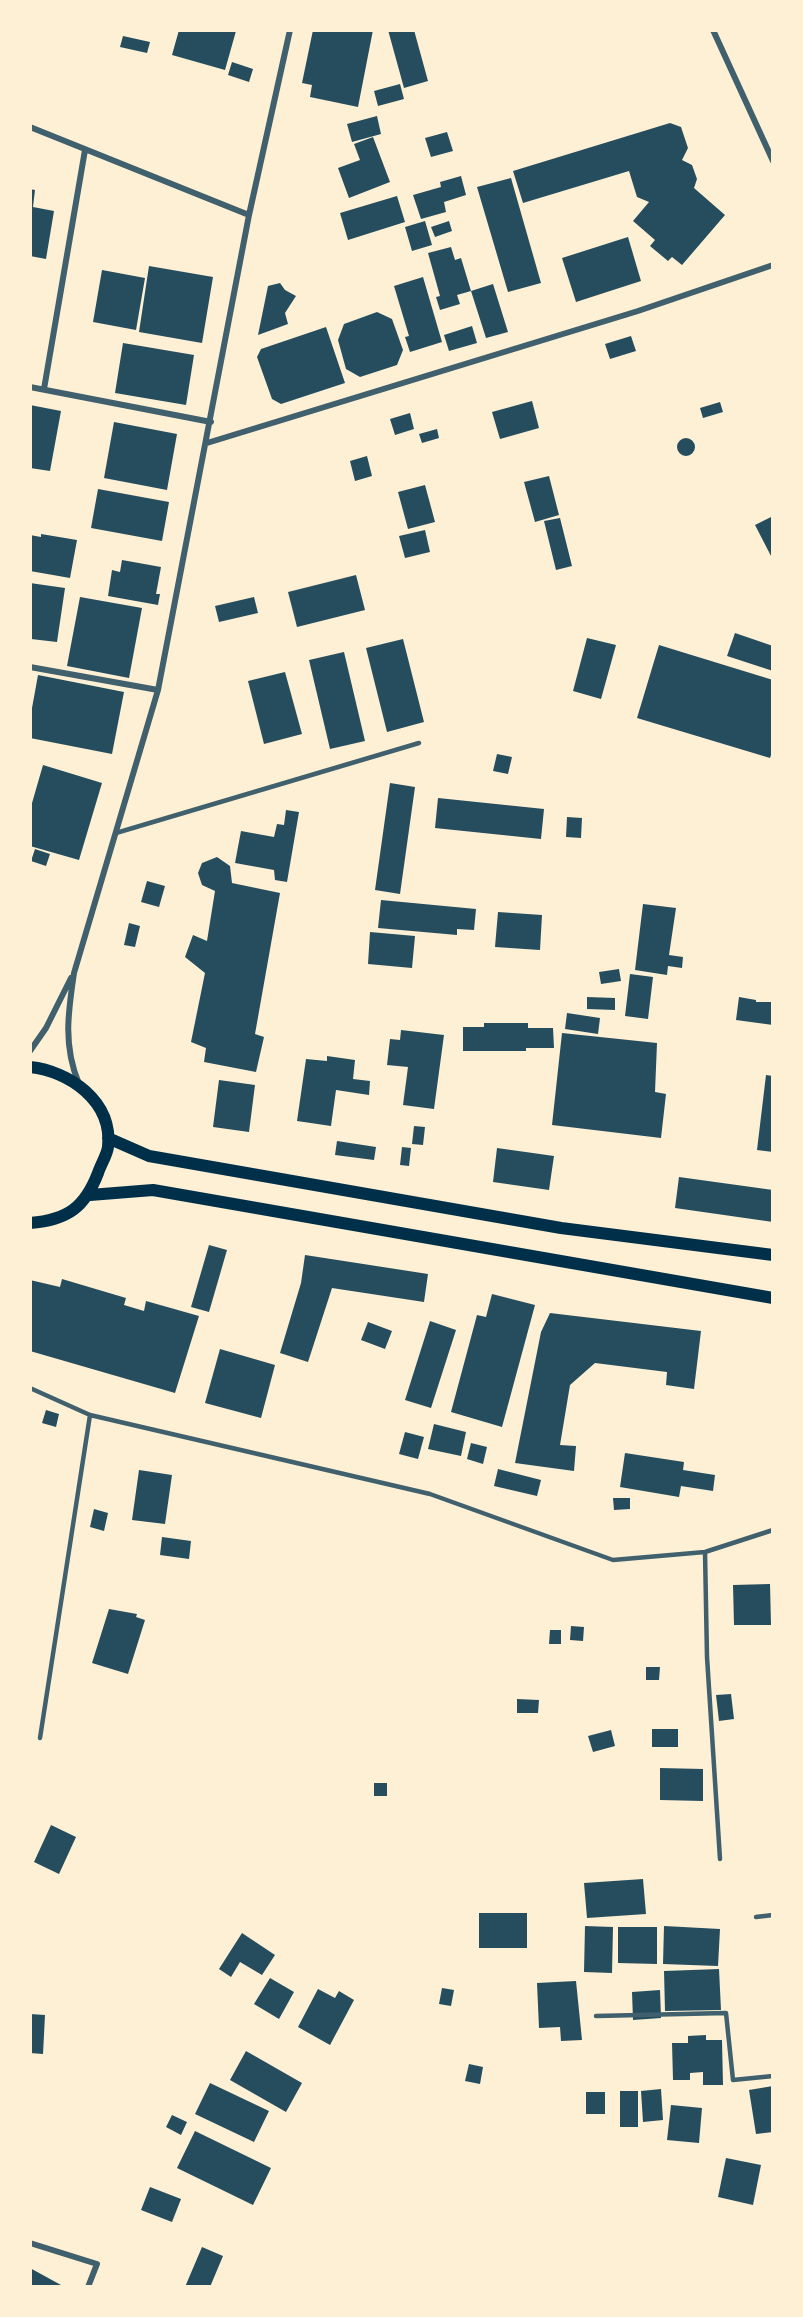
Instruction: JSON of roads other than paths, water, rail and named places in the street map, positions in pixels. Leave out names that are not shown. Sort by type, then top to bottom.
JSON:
[{"type":"main road","points":[[30,1067],[62,1074],[79,1085],[99,1108],[108,1138],[108,1148],[90,1195],[57,1218],[30,1223]]},
{"type":"main road","points":[[108,1138],[149,1156],[561,1228],[773,1255]]},
{"type":"main road","points":[[90,1195],[153,1190],[773,1298]]},
{"type":"street","points":[[79,1085],[70,1063],[67,1043],[67,1021],[74,973],[158,690],[249,215],[290,30]]},
{"type":"street","points":[[713,30],[773,161]]},
{"type":"street","points":[[30,127],[249,215]]},
{"type":"street","points":[[44,389],[85,150]]},
{"type":"street","points":[[207,443],[638,311],[773,265]]},
{"type":"street","points":[[30,387],[211,422]]},
{"type":"street","points":[[30,667],[158,690]]},
{"type":"street","points":[[30,1051],[46,1029],[74,973]]},
{"type":"street","points":[[30,2243],[97,2264],[88,2287]]},
{"type":"lane","points":[[116,833],[419,743]]},
{"type":"lane","points":[[30,1388],[90,1415],[430,1494],[613,1560],[705,1552],[773,1530]]},
{"type":"lane","points":[[40,1738],[90,1415]]},
{"type":"lane","points":[[705,1552],[707,1657],[720,1859]]},
{"type":"lane","points":[[756,1917],[773,1915]]},
{"type":"lane","points":[[596,2016],[726,2013],[733,2080],[773,2076]]}]
